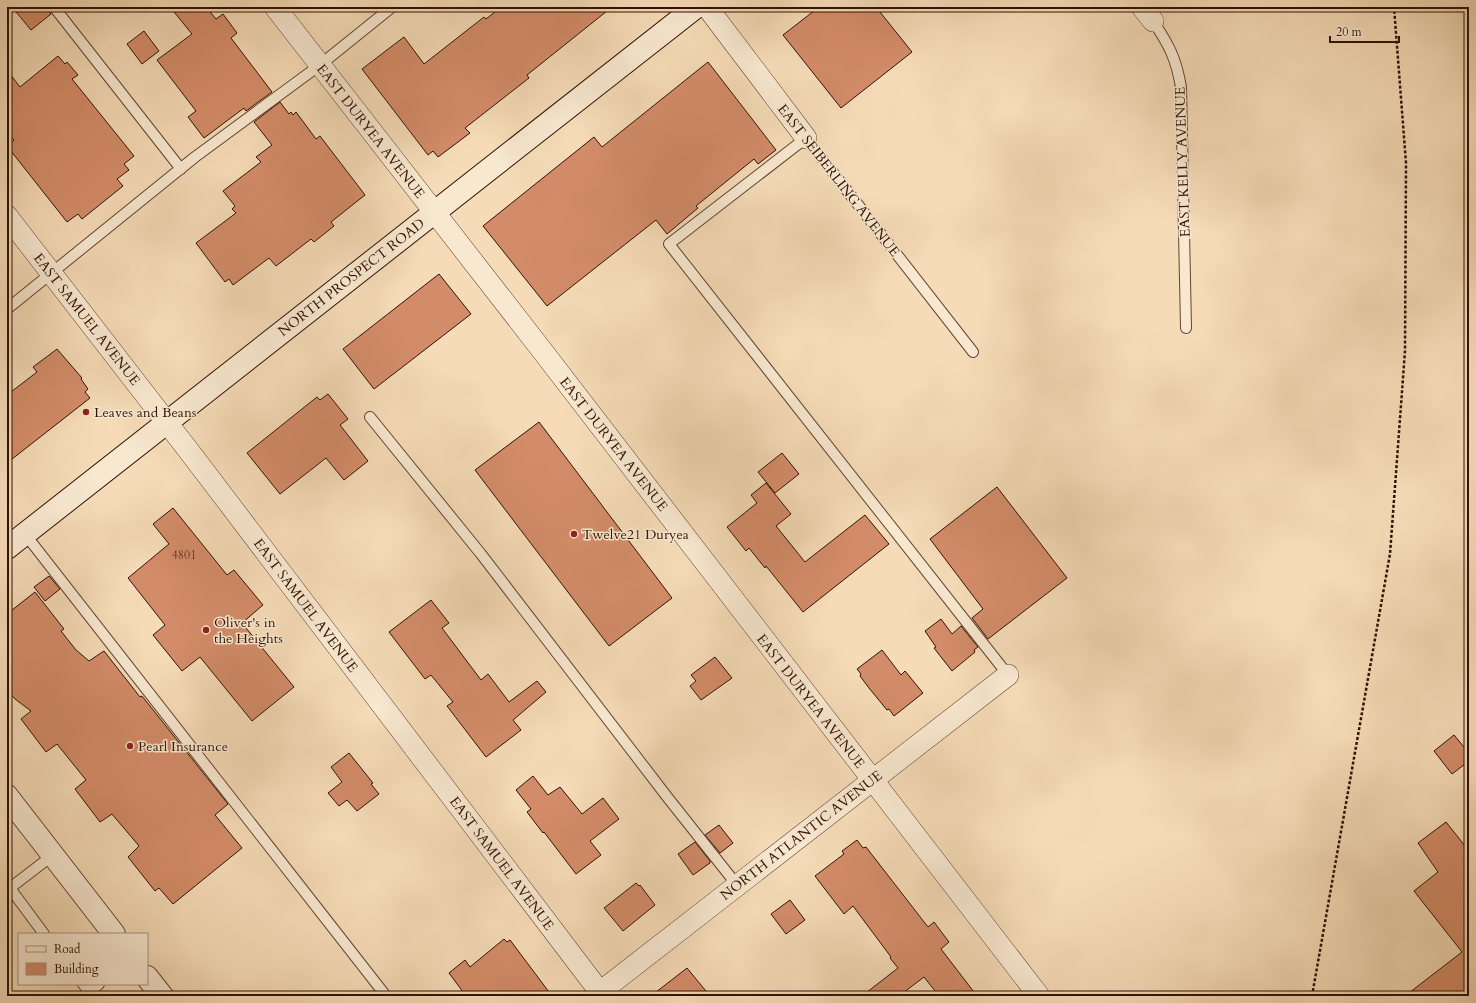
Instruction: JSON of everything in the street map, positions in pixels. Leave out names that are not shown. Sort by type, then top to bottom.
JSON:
[{"type":"main road","name":"NORTH PROSPECT ROAD","points":[[7,548],[696,7]]},
{"type":"main road","points":[[7,796],[113,933]]},
{"type":"main road","points":[[148,978],[162,996]]},
{"type":"street","name":"EAST DURYEA AVENUE","points":[[275,7],[1038,996]]},
{"type":"street","name":"EAST SEIBERLING AVENUE","points":[[707,7],[806,138]]},
{"type":"street","name":"EAST SAMUEL AVENUE","points":[[7,216],[167,422],[599,995]]},
{"type":"street","name":"NORTH ATLANTIC AVENUE","points":[[599,995],[872,779],[1008,674]]},
{"type":"lane","points":[[54,7],[181,169]]},
{"type":"lane","points":[[7,309],[181,169],[320,65],[392,7]]},
{"type":"lane","name":"EAST KELLY AVENUE","points":[[1148,14],[1168,44],[1177,66],[1181,86],[1186,328]]},
{"type":"lane","points":[[806,138],[669,244],[1008,674]]},
{"type":"lane","name":"EAST SEIBERLING AVENUE","points":[[806,138],[973,352]]},
{"type":"lane","points":[[370,417],[481,554],[668,798],[737,885]]},
{"type":"lane","points":[[25,534],[386,996]]},
{"type":"lane","points":[[43,933],[10,888],[53,855]]},
{"type":"lane","points":[[84,985],[89,992],[98,985]]},
{"type":"path","points":[[1312,996],[1390,554],[1405,351],[1406,163],[1394,7]]},
{"type":"building","points":[[12,7],[48,7],[51,14],[31,30]]},
{"type":"building","points":[[170,7],[206,7],[216,19],[223,14],[237,33],[231,38],[272,92],[246,111],[244,108],[204,138],[188,117],[196,111],[157,60],[192,34]]},
{"type":"building","points":[[501,7],[612,7],[527,75],[529,78],[465,128],[470,133],[438,157],[433,151],[428,155],[362,69],[404,37],[424,64],[484,17],[486,19]]},
{"type":"building","points":[[819,7],[876,7],[912,52],[841,108],[783,35]]},
{"type":"building","points":[[144,31],[159,51],[142,64],[127,44]]},
{"type":"building","points":[[58,56],[65,64],[67,62],[78,75],[72,79],[134,156],[124,164],[129,170],[117,179],[123,186],[82,219],[78,214],[67,222],[7,146],[14,140],[7,131],[7,70],[20,87]]},
{"type":"building","points":[[708,62],[776,150],[758,164],[754,159],[696,206],[698,208],[667,234],[656,220],[547,306],[483,226],[594,137],[602,147]]},
{"type":"building","points":[[280,102],[289,114],[291,112],[293,115],[296,112],[316,139],[320,136],[365,195],[331,222],[334,226],[314,242],[311,239],[276,266],[269,258],[233,285],[229,279],[225,282],[196,243],[236,213],[232,209],[235,206],[223,191],[261,162],[256,157],[272,145],[254,122]]},
{"type":"building","points":[[439,274],[471,314],[374,389],[343,349]]},
{"type":"building","points":[[57,349],[82,378],[81,379],[88,389],[85,392],[90,398],[7,463],[7,395],[37,372],[33,367]]},
{"type":"building","points":[[328,394],[348,419],[340,425],[368,461],[344,480],[326,458],[280,494],[247,453],[317,397],[320,400]]},
{"type":"building","name":"Twelve21 Duryea","points":[[539,422],[672,598],[609,646],[475,470]]},
{"type":"building","points":[[782,453],[799,474],[775,493],[758,472]]},
{"type":"building","points":[[766,483],[791,514],[776,526],[805,562],[865,515],[889,544],[803,612],[766,566],[765,568],[749,548],[746,551],[727,527],[757,503],[751,495]]},
{"type":"building","points":[[997,487],[1067,578],[988,639],[972,618],[983,609],[930,539]]},
{"type":"building","points":[[173,508],[227,575],[234,570],[263,605],[242,623],[294,687],[252,721],[200,657],[182,671],[153,635],[165,625],[128,578],[169,544],[153,524]]},
{"type":"building","points":[[49,576],[60,589],[45,601],[34,587]]},
{"type":"building","name":"Pearl Insurance","points":[[35,592],[64,629],[61,631],[76,650],[89,661],[104,651],[228,804],[215,815],[242,848],[173,904],[159,888],[155,891],[128,857],[139,846],[112,814],[100,822],[75,789],[86,780],[57,744],[46,752],[21,719],[31,711],[15,699],[7,690],[7,614]]},
{"type":"building","points":[[431,600],[449,623],[442,628],[481,680],[488,674],[509,702],[537,681],[546,692],[513,720],[521,730],[486,757],[447,706],[453,702],[431,675],[425,679],[389,632]]},
{"type":"building","points":[[941,619],[952,634],[961,626],[978,647],[974,650],[975,652],[952,671],[934,648],[936,647],[925,631]]},
{"type":"building","points":[[882,650],[901,675],[905,671],[923,693],[894,716],[889,709],[887,710],[869,688],[860,676],[861,674],[857,669]]},
{"type":"building","points":[[715,657],[732,678],[701,700],[690,686],[696,681],[691,675]]},
{"type":"building","points":[[1454,735],[1469,753],[1469,761],[1452,774],[1434,751]]},
{"type":"building","points":[[349,753],[373,783],[371,784],[379,794],[357,811],[347,800],[339,806],[328,793],[342,782],[331,767]]},
{"type":"building","points":[[533,776],[548,795],[560,787],[582,814],[603,798],[619,819],[590,841],[601,855],[576,874],[527,812],[531,809],[516,790]]},
{"type":"building","points":[[1446,822],[1469,851],[1469,996],[1405,996],[1462,952],[1414,891],[1438,872],[1418,843]]},
{"type":"building","points":[[719,825],[733,843],[720,853],[705,835]]},
{"type":"building","points":[[857,840],[863,848],[866,847],[928,927],[934,922],[949,942],[941,949],[977,996],[939,996],[924,977],[899,996],[862,996],[898,968],[853,906],[844,914],[815,876],[844,854],[842,851]]},
{"type":"building","points":[[695,842],[710,863],[693,875],[678,854]]},
{"type":"building","points":[[636,883],[639,886],[640,885],[655,905],[623,931],[604,908]]},
{"type":"building","points":[[790,900],[805,920],[786,934],[771,914]]},
{"type":"building","points":[[504,939],[507,942],[510,940],[552,996],[466,996],[449,973],[465,960],[470,967]]},
{"type":"building","points":[[687,968],[710,996],[651,996]]},
{"type":"place","name":"Leaves and Beans","points":[[86,412]]},
{"type":"place","name":"Twelve21 Duryea","points":[[574,534]]},
{"type":"place","name":"Oliver's in the Heights","points":[[206,630]]},
{"type":"place","name":"Pearl Insurance","points":[[130,746]]}]
